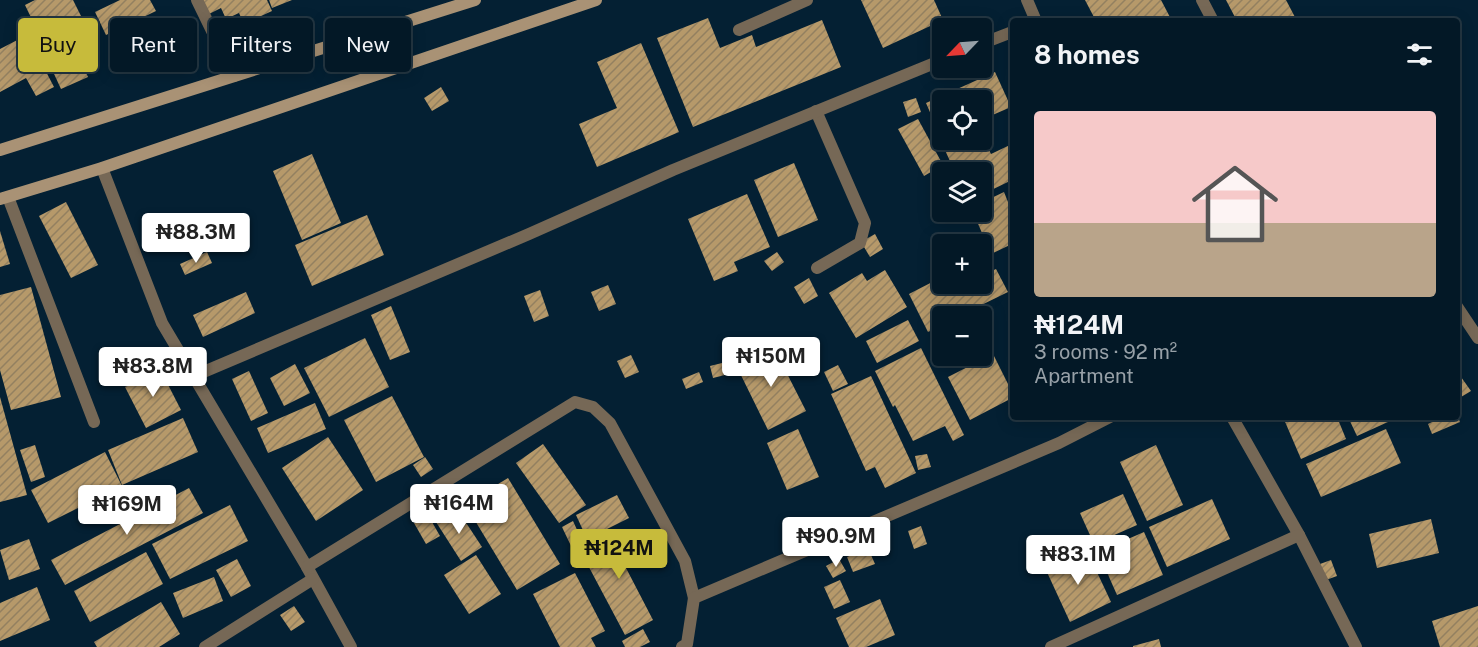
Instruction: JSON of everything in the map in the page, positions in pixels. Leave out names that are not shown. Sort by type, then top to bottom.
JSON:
[{"type":"main road","points":[[0,150],[475,0]]},
{"type":"main road","points":[[4,198],[102,168],[596,0]]},
{"type":"street","points":[[197,0],[234,76]]},
{"type":"street","points":[[739,30],[807,0]]},
{"type":"street","points":[[1027,0],[1035,18]]},
{"type":"street","points":[[1202,0],[1211,18]]},
{"type":"street","points":[[992,40],[1010,33]]},
{"type":"street","points":[[194,376],[529,234],[673,170],[932,64]]},
{"type":"street","points":[[816,111],[865,223],[860,243],[818,268]]},
{"type":"street","points":[[102,168],[162,323],[307,567],[351,647]]},
{"type":"street","points":[[4,198],[94,422]]},
{"type":"street","points":[[1460,311],[1478,338]]},
{"type":"street","points":[[307,567],[575,402],[592,406],[610,423],[685,561],[694,598],[685,646]]},
{"type":"street","points":[[694,598],[1059,443],[1104,420]]},
{"type":"street","points":[[1234,420],[1299,536],[1356,647]]},
{"type":"street","points":[[1051,647],[1299,536]]},
{"type":"street","points":[[205,647],[313,579]]},
{"type":"building","points":[[35,0],[73,0],[82,18],[31,18],[25,5]]},
{"type":"building","points":[[120,0],[150,0],[156,11],[141,18],[110,18],[110,33],[106,35],[95,12]]},
{"type":"building","points":[[200,0],[267,0],[272,11],[257,18],[241,18],[239,13],[226,18],[221,8],[207,15]]},
{"type":"building","points":[[269,0],[292,0],[272,8]]},
{"type":"building","points":[[861,0],[934,0],[942,18],[932,18],[932,25],[883,48]]},
{"type":"building","points":[[1085,0],[1161,0],[1170,18],[1094,18]]},
{"type":"building","points":[[1226,0],[1286,0],[1295,18],[1235,18]]},
{"type":"building","points":[[708,18],[720,48],[752,35],[756,47],[822,20],[841,67],[693,127],[657,38]]},
{"type":"building","points":[[18,40],[18,72],[46,72],[54,87],[36,96],[26,78],[0,92],[0,49]]},
{"type":"building","points":[[641,43],[679,132],[597,167],[579,124],[617,108],[597,62]]},
{"type":"building","points":[[53,72],[86,72],[88,77],[61,89]]},
{"type":"building","points":[[995,72],[1010,107],[992,115],[992,90],[955,90],[982,78],[992,78],[992,73]]},
{"type":"building","points":[[441,87],[449,101],[432,111],[424,98]]},
{"type":"building","points":[[916,98],[921,112],[908,117],[903,102]]},
{"type":"building","points":[[932,100],[932,117],[926,103]]},
{"type":"building","points":[[918,119],[932,145],[932,150],[935,150],[941,162],[932,162],[932,171],[924,176],[898,129]]},
{"type":"building","points":[[1010,145],[1010,181],[992,190],[992,162],[950,162],[945,150],[989,150],[991,154]]},
{"type":"building","points":[[312,154],[341,223],[302,240],[273,171]]},
{"type":"building","points":[[794,163],[818,220],[778,237],[754,180]]},
{"type":"building","points":[[1004,192],[1010,207],[1010,245],[992,254],[992,234],[982,234],[977,222],[992,222],[992,198]]},
{"type":"building","points":[[747,194],[770,247],[734,262],[738,271],[714,281],[688,219]]},
{"type":"building","points":[[66,202],[98,265],[71,278],[39,216]]},
{"type":"building","points":[[367,215],[384,255],[312,286],[295,245]]},
{"type":"building","points":[[0,231],[10,264],[0,267]]},
{"type":"building","points":[[875,234],[883,249],[870,257],[861,242]]},
{"type":"building","points":[[207,252],[212,263],[185,275],[180,264]]},
{"type":"building","points":[[777,252],[784,262],[772,271],[764,261]]},
{"type":"building","points":[[996,269],[1008,292],[979,306],[932,306],[932,330],[928,332],[909,294],[932,282],[932,294],[992,294],[992,271]]},
{"type":"building","points":[[885,270],[907,307],[856,338],[829,293],[862,273],[867,281]]},
{"type":"building","points":[[809,278],[818,296],[804,304],[794,287]]},
{"type":"building","points":[[608,285],[616,304],[599,311],[591,292]]},
{"type":"building","points":[[31,287],[61,397],[11,410],[0,370],[0,295]]},
{"type":"building","points":[[540,290],[549,316],[534,322],[524,296]]},
{"type":"building","points":[[246,292],[255,313],[203,337],[193,315]]},
{"type":"building","points":[[391,306],[410,352],[390,360],[371,315]]},
{"type":"building","points":[[908,320],[919,341],[877,363],[866,341]]},
{"type":"building","points":[[365,338],[389,387],[329,417],[304,368]]},
{"type":"building","points":[[773,346],[806,411],[768,430],[736,365]]},
{"type":"building","points":[[921,348],[964,435],[953,441],[945,426],[913,441],[875,371]]},
{"type":"building","points":[[993,354],[1010,388],[1010,399],[970,420],[948,377],[970,366],[992,366]]},
{"type":"building","points":[[631,355],[639,372],[625,378],[617,361]]},
{"type":"building","points":[[730,361],[733,373],[713,378],[710,366]]},
{"type":"building","points":[[295,364],[310,393],[284,406],[270,378]]},
{"type":"building","points":[[838,365],[848,384],[833,391],[824,372]]},
{"type":"building","points":[[160,369],[181,410],[146,428],[125,387]]},
{"type":"building","points":[[249,371],[268,413],[251,421],[232,379]]},
{"type":"building","points":[[699,372],[703,382],[686,389],[682,379]]},
{"type":"building","points":[[871,376],[916,473],[885,488],[875,467],[866,471],[831,394]]},
{"type":"building","points":[[1460,376],[1471,391],[1460,398]]},
{"type":"building","points":[[392,396],[424,457],[376,482],[344,420]]},
{"type":"building","points":[[0,397],[27,495],[0,502]]},
{"type":"building","points":[[315,403],[326,429],[268,453],[257,428]]},
{"type":"building","points":[[183,418],[198,452],[122,485],[108,450]]},
{"type":"building","points":[[1284,420],[1338,420],[1346,439],[1301,459]]},
{"type":"building","points":[[1349,420],[1392,420],[1357,436]]},
{"type":"building","points":[[1436,420],[1459,420],[1460,422],[1432,434],[1428,424]]},
{"type":"building","points":[[798,429],[819,477],[787,490],[767,443]]},
{"type":"building","points":[[1386,429],[1401,463],[1321,497],[1306,464]]},
{"type":"building","points":[[328,437],[363,490],[316,521],[282,468]]},
{"type":"building","points":[[543,444],[586,505],[559,523],[516,463]]},
{"type":"building","points":[[35,445],[45,477],[31,482],[20,450]]},
{"type":"building","points":[[1156,445],[1183,505],[1147,521],[1120,462]]},
{"type":"building","points":[[105,452],[122,486],[48,523],[31,490]]},
{"type":"building","points":[[927,454],[931,467],[918,470],[915,456]]},
{"type":"building","points":[[425,457],[433,469],[421,477],[413,465]]},
{"type":"building","points":[[508,478],[560,564],[517,590],[465,504]]},
{"type":"building","points":[[189,488],[203,513],[65,585],[51,560]]},
{"type":"building","points":[[1123,494],[1137,525],[1094,544],[1080,513]]},
{"type":"building","points":[[617,495],[629,518],[587,539],[576,515]]},
{"type":"building","points":[[1212,499],[1230,539],[1167,567],[1149,527]]},
{"type":"building","points":[[230,505],[248,541],[170,579],[152,544]]},
{"type":"building","points":[[457,509],[482,547],[461,561],[436,522]]},
{"type":"building","points":[[428,515],[440,536],[426,544],[414,523]]},
{"type":"building","points":[[1431,519],[1439,553],[1377,568],[1369,534]]},
{"type":"building","points":[[573,521],[583,543],[572,548],[562,527]]},
{"type":"building","points":[[921,526],[927,544],[914,549],[908,531]]},
{"type":"building","points":[[629,529],[644,559],[626,568],[653,620],[625,635],[582,554]]},
{"type":"building","points":[[1144,532],[1163,575],[1117,595],[1098,552]]},
{"type":"building","points":[[29,539],[40,569],[9,580],[0,550]]},
{"type":"building","points":[[868,548],[875,564],[853,572],[847,557]]},
{"type":"building","points":[[1087,551],[1111,602],[1070,622],[1046,570]]},
{"type":"building","points":[[146,552],[163,584],[90,622],[74,591]]},
{"type":"building","points":[[476,555],[501,594],[469,614],[444,575]]},
{"type":"building","points":[[237,559],[251,586],[231,597],[216,570]]},
{"type":"building","points":[[839,559],[846,571],[833,578],[826,566]]},
{"type":"building","points":[[1331,560],[1337,576],[1326,580],[1320,564]]},
{"type":"building","points":[[575,573],[605,631],[591,638],[596,647],[560,647],[533,594]]},
{"type":"building","points":[[214,577],[223,601],[183,618],[173,593]]},
{"type":"building","points":[[840,580],[850,602],[834,609],[824,587]]},
{"type":"building","points":[[37,587],[50,620],[0,641],[0,603]]},
{"type":"building","points":[[880,599],[895,635],[866,647],[849,647],[836,618]]},
{"type":"building","points":[[161,602],[180,634],[159,647],[97,647],[94,642]]},
{"type":"building","points":[[294,606],[305,622],[291,631],[280,615]]},
{"type":"building","points":[[1478,606],[1478,647],[1440,647],[1432,621]]},
{"type":"building","points":[[643,629],[650,642],[640,647],[625,647],[622,641]]},
{"type":"building","points":[[1159,639],[1161,647],[1133,647],[1133,646]]}]
